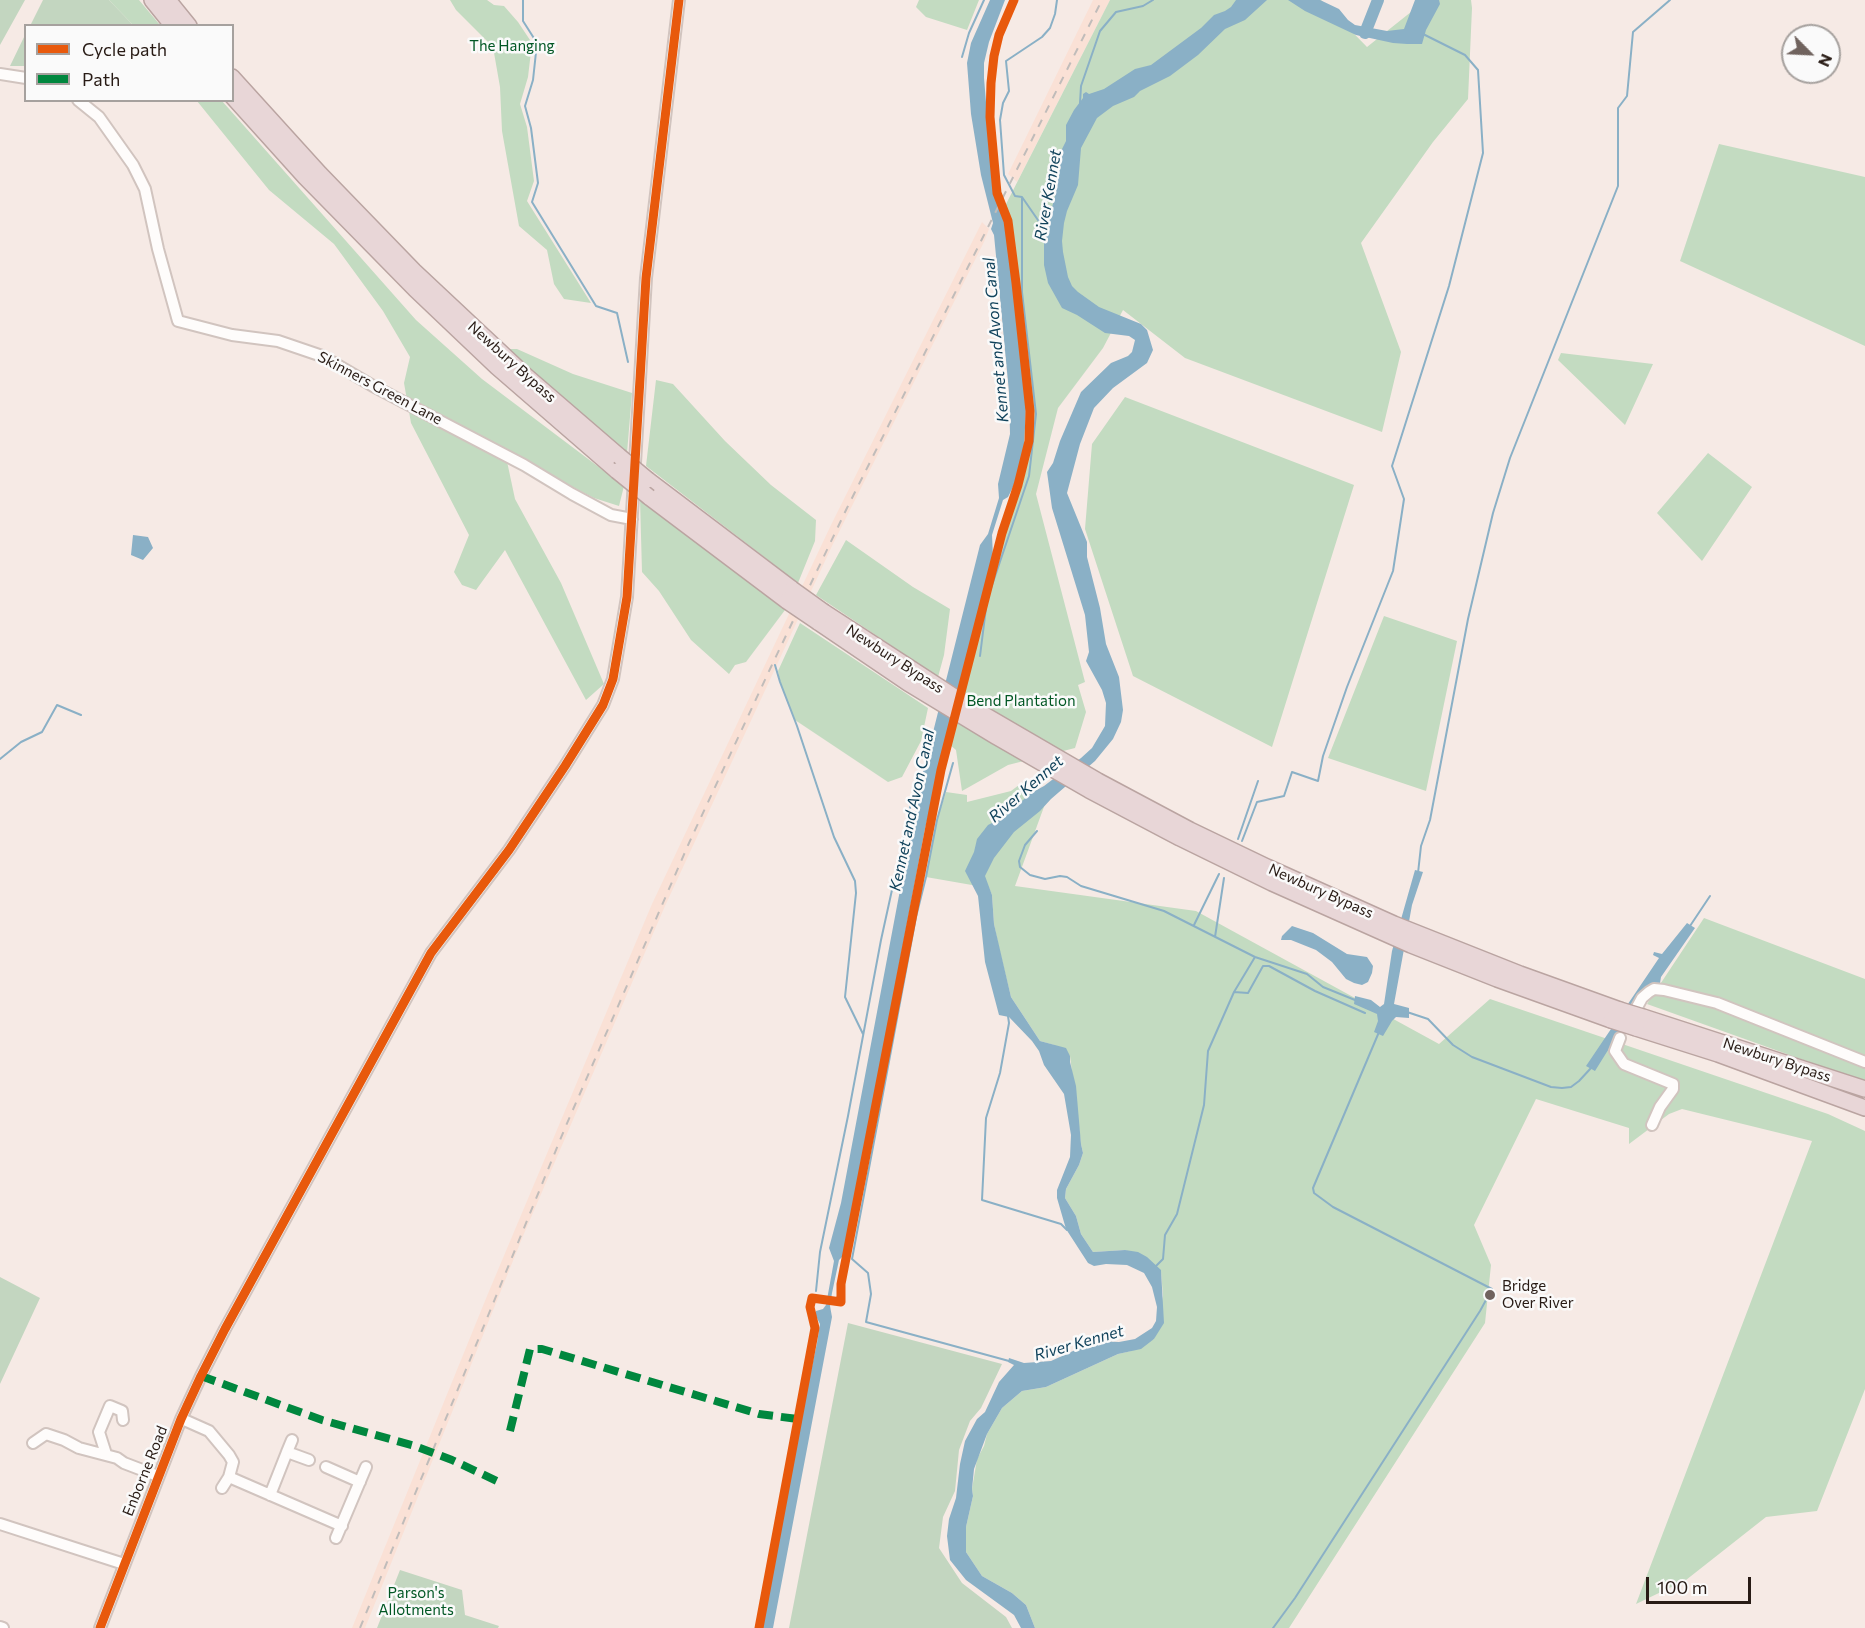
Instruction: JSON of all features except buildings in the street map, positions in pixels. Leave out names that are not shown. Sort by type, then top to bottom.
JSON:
[{"type":"highway","points":[[152,0],[171,24]]},
{"type":"highway","points":[[168,0],[187,24]]},
{"type":"highway","name":"Newbury Bypass","points":[[234,79],[320,174],[414,271],[618,464],[649,497],[821,617],[934,692],[1094,786],[1488,976],[1615,1015],[1631,1029],[1718,1054],[1865,1108]]},
{"type":"highway","name":"Newbury Bypass","points":[[234,98],[305,177],[415,289],[497,367],[618,464],[648,480],[789,595]]},
{"type":"highway","name":"Newbury Bypass","points":[[1631,1029],[1865,1089]]},
{"type":"street","name":"Enborne Road","points":[[100,1628],[158,1476],[182,1419],[225,1329],[431,953],[509,850],[603,705],[613,679],[627,597],[646,278],[679,0]]},
{"type":"street","points":[[0,74],[24,78]]},
{"type":"street","name":"Skinners Green Lane","points":[[80,102],[105,124],[133,165],[145,189],[158,249],[178,321],[223,333],[278,341],[322,356],[373,386],[524,465],[572,495],[611,515],[632,519]]},
{"type":"street","points":[[1652,1125],[1660,1107],[1673,1089],[1673,1084],[1624,1064],[1615,1051],[1631,1029],[1642,998],[1654,989],[1717,1003],[1865,1062]]},
{"type":"street","points":[[106,1454],[99,1432],[110,1406],[123,1411],[123,1420]]},
{"type":"street","points":[[182,1419],[199,1425],[215,1438],[233,1462],[229,1478],[222,1488]]},
{"type":"street","points":[[33,1443],[46,1434],[79,1448],[106,1454],[158,1476]]},
{"type":"street","points":[[270,1495],[292,1440]]},
{"type":"street","points":[[287,1452],[309,1460]]},
{"type":"street","points":[[326,1467],[360,1482]]},
{"type":"street","points":[[336,1538],[366,1467]]},
{"type":"street","points":[[229,1478],[342,1526]]},
{"type":"street","points":[[0,1524],[124,1564]]},
{"type":"shaded area","points":[[1093,0],[1110,0],[1017,182],[1008,174]]},
{"type":"shaded area","points":[[982,222],[989,229],[984,242],[832,546],[665,906],[523,1236],[365,1628],[352,1628],[487,1296],[652,904],[831,525]]},
{"type":"green space","points":[[0,0],[25,0],[0,45]]},
{"type":"green space","points":[[43,0],[109,0],[132,24],[31,24]]},
{"type":"green space","points":[[109,0],[139,0],[159,24],[132,24]]},
{"type":"green space","name":"The Hanging","points":[[450,0],[487,0],[494,5],[504,6],[532,43],[528,77],[520,104],[527,127],[534,181],[527,201],[591,303],[564,299],[554,284],[547,250],[519,226],[502,131],[500,87],[493,47],[456,10]]},
{"type":"green space","points":[[919,0],[979,0],[967,30],[926,17],[916,7]]},
{"type":"green space","name":"Bend Plantation","points":[[1110,0],[1321,0],[1367,47],[1426,0],[1471,0],[1468,99],[1433,142],[1361,243],[1401,352],[1382,432],[1185,358],[1123,310],[1103,348],[1058,408],[1036,494],[1085,682],[1078,685],[1086,712],[1075,748],[1008,765],[962,791],[956,750],[949,744],[1002,533],[1027,455],[1030,429],[1016,283],[1009,232],[1003,210]]},
{"type":"green space","points":[[24,37],[24,66],[10,66]]},
{"type":"green space","points":[[198,102],[223,102],[416,320],[482,379],[624,486],[619,506],[594,498],[505,452],[515,499],[561,583],[604,684],[586,700],[505,550],[476,590],[462,585],[454,572],[469,535],[411,423],[404,383],[410,357],[383,311],[334,244],[269,190]]},
{"type":"green space","points":[[1719,144],[1865,177],[1865,346],[1680,261]]},
{"type":"green space","points":[[507,349],[517,349],[573,374],[632,393],[627,453]]},
{"type":"green space","points":[[1561,353],[1653,364],[1625,425],[1558,360]]},
{"type":"green space","points":[[656,380],[673,384],[725,441],[771,485],[816,520],[815,541],[798,583],[646,466]]},
{"type":"green space","points":[[1125,397],[1354,485],[1272,747],[1133,676],[1085,529],[1092,444]]},
{"type":"green space","points":[[1708,453],[1752,487],[1702,561],[1657,513]]},
{"type":"green space","points":[[640,499],[785,610],[746,662],[735,665],[729,674],[691,640],[659,591],[642,572]]},
{"type":"green space","points":[[846,540],[913,587],[950,609],[944,655],[938,677],[816,595]]},
{"type":"green space","points":[[1384,616],[1457,641],[1426,791],[1328,758]]},
{"type":"green space","points":[[800,623],[928,708],[921,741],[902,777],[888,782],[795,720],[778,671]]},
{"type":"green space","points":[[1027,779],[1045,804],[1015,886],[1196,911],[1439,1044],[1490,999],[1828,1114],[1865,1131],[1865,1389],[1817,1511],[1766,1517],[1686,1580],[1636,1604],[1812,1141],[1682,1109],[1669,1114],[1629,1144],[1629,1128],[1536,1099],[1474,1225],[1491,1265],[1485,1323],[1289,1628],[1035,1628],[1026,1605],[1012,1593],[982,1576],[966,1552],[966,1527],[973,1496],[977,1459],[987,1434],[1002,1408],[1022,1391],[1046,1387],[1154,1339],[1163,1296],[1161,1271],[1125,1250],[1093,1252],[1081,1234],[1076,1216],[1065,1198],[1066,1189],[1083,1153],[1070,1056],[1054,1045],[1040,1041],[1011,997],[994,924],[992,895],[989,888],[926,877],[937,820],[946,792],[967,795],[967,802],[1011,791]]},
{"type":"green space","points":[[1704,918],[1865,979],[1865,1082],[1647,1004]]},
{"type":"green space","points":[[0,1277],[40,1298],[0,1384]]},
{"type":"green space","points":[[848,1323],[1002,1364],[981,1408],[970,1421],[959,1450],[955,1491],[943,1517],[939,1548],[962,1583],[1006,1617],[1012,1628],[789,1628]]},
{"type":"green space","name":"Parson's Allotments","points":[[400,1570],[462,1590],[465,1615],[499,1626],[498,1628],[377,1628]]},
{"type":"water","points":[[990,0],[1005,0],[989,42],[984,63],[984,78],[993,186],[1006,226],[1013,278],[1026,407],[1024,448],[1019,475],[1008,497],[1003,500],[992,535],[993,557],[925,829],[844,1255],[839,1260],[832,1293],[830,1306],[832,1317],[773,1628],[761,1628],[792,1458],[817,1343],[820,1324],[815,1314],[826,1305],[834,1261],[829,1248],[841,1203],[920,784],[980,545],[988,534],[999,498],[998,484],[1010,434],[1009,392],[994,235],[991,229],[993,223],[981,175],[971,114],[967,63],[971,43]]},
{"type":"water","points":[[1236,0],[1267,0],[1245,20],[1225,29],[1198,55],[1170,76],[1140,91],[1134,97],[1113,106],[1097,118],[1081,148],[1078,185],[1064,223],[1063,252],[1072,286],[1099,307],[1141,324],[1147,330],[1153,350],[1147,363],[1113,388],[1094,408],[1080,444],[1067,493],[1087,542],[1087,557],[1100,608],[1106,644],[1119,677],[1123,710],[1121,722],[1113,739],[1095,761],[1014,832],[994,858],[985,876],[992,895],[994,924],[1011,997],[1040,1041],[1066,1048],[1070,1056],[1076,1086],[1083,1153],[1066,1189],[1065,1198],[1076,1216],[1081,1234],[1093,1252],[1125,1250],[1138,1252],[1161,1270],[1164,1323],[1154,1339],[1141,1349],[1118,1354],[1046,1387],[1022,1391],[1002,1408],[987,1434],[974,1469],[973,1496],[966,1527],[966,1552],[982,1576],[1012,1593],[1026,1605],[1035,1628],[1021,1628],[1014,1615],[966,1580],[950,1560],[947,1536],[949,1519],[956,1498],[965,1441],[977,1419],[985,1412],[999,1382],[1014,1365],[1008,1362],[1009,1358],[1024,1363],[1051,1361],[1095,1341],[1119,1342],[1135,1339],[1152,1328],[1156,1321],[1157,1307],[1152,1287],[1144,1273],[1127,1265],[1094,1266],[1088,1263],[1066,1229],[1057,1198],[1057,1190],[1070,1157],[1071,1135],[1064,1094],[1044,1065],[1032,1041],[1009,1017],[999,1015],[985,962],[978,896],[965,871],[977,839],[988,825],[1004,817],[1031,793],[1081,758],[1092,748],[1105,726],[1106,703],[1102,690],[1086,661],[1089,652],[1085,615],[1052,508],[1047,472],[1053,463],[1081,392],[1111,363],[1128,356],[1132,352],[1135,340],[1129,336],[1105,333],[1062,308],[1048,283],[1044,265],[1044,238],[1056,192],[1059,155],[1066,141],[1066,125],[1083,98],[1083,94],[1104,89],[1135,69],[1151,65],[1201,28],[1214,15],[1231,7]]},
{"type":"water","points":[[1288,0],[1320,0],[1339,9],[1355,25],[1387,31],[1404,29],[1415,0],[1439,0],[1440,4],[1426,30],[1422,44],[1407,44],[1356,35],[1305,11]]},
{"type":"water","points":[[133,535],[148,537],[153,548],[143,560],[131,555]]},
{"type":"water","points":[[1415,870],[1423,872],[1412,905],[1394,1004],[1409,1008],[1409,1018],[1396,1017],[1383,1036],[1374,1032],[1378,1021],[1377,1014],[1354,1004],[1355,996],[1371,1000],[1380,1007],[1384,1004],[1392,951]]},
{"type":"water","points":[[1687,923],[1695,928],[1661,977],[1660,983],[1654,983],[1646,989],[1595,1071],[1586,1066],[1659,958],[1653,955],[1654,952],[1662,954]]},
{"type":"water","points":[[1292,926],[1313,933],[1347,954],[1367,957],[1373,966],[1368,982],[1362,985],[1354,983],[1346,979],[1332,962],[1316,950],[1291,940],[1281,940]]},
{"type":"waterway","points":[[523,0],[523,21],[537,43],[533,80],[525,106],[531,128],[538,183],[532,202],[596,306],[617,313],[628,362]]},
{"type":"waterway","points":[[962,57],[969,33],[984,0]]},
{"type":"waterway","points":[[1048,229],[1040,223],[1022,197],[1015,196],[1004,175],[1000,120],[1003,103],[1009,91],[1006,61],[1042,37],[1050,28],[1057,0]]},
{"type":"waterway","points":[[1080,103],[1081,86],[1100,31],[1116,12],[1143,6],[1153,0]]},
{"type":"waterway","name":"River Kennet","points":[[1365,33],[1378,0]]},
{"type":"waterway","points":[[1418,873],[1421,846],[1430,820],[1468,619],[1493,513],[1510,458],[1618,186],[1618,108],[1627,96],[1633,32],[1670,0]]},
{"type":"waterway","points":[[1242,841],[1257,802],[1284,796],[1292,772],[1318,781],[1323,756],[1347,687],[1393,571],[1404,499],[1392,466],[1449,286],[1483,153],[1478,70],[1465,55],[1423,34]]},
{"type":"waterway","points":[[980,656],[987,600],[1029,476],[1036,414],[1022,292],[1022,197]]},
{"type":"waterway","points":[[775,665],[834,837],[855,881],[856,893],[845,997],[863,1034]]},
{"type":"waterway","points":[[0,759],[21,742],[42,732],[57,705],[81,715]]},
{"type":"waterway","points":[[953,763],[937,820],[916,917],[852,1259],[868,1273],[871,1294],[866,1322],[1009,1361]]},
{"type":"waterway","points":[[1238,839],[1258,781]]},
{"type":"waterway","name":"Kennet and Avon Canal","points":[[816,1291],[820,1252],[881,940],[915,785]]},
{"type":"waterway","points":[[1037,831],[1025,845],[1019,861],[1020,867],[1030,875],[1045,879],[1067,877],[1081,886],[1164,911],[1255,957],[1307,974],[1323,987],[1355,1000]]},
{"type":"waterway","points":[[1194,925],[1219,874]]},
{"type":"waterway","points":[[1215,937],[1224,878]]},
{"type":"waterway","points":[[1690,926],[1710,896]]},
{"type":"waterway","points":[[1156,1266],[1163,1259],[1165,1235],[1177,1214],[1204,1105],[1208,1051],[1234,992],[1255,957]]},
{"type":"waterway","points":[[1234,992],[1248,993],[1263,966],[1269,966],[1315,991],[1365,1013]]},
{"type":"waterway","points":[[1407,1012],[1428,1019],[1453,1045],[1472,1057],[1551,1087],[1571,1087],[1591,1068]]},
{"type":"waterway","points":[[1008,1016],[1009,1023],[1000,1073],[986,1118],[982,1200],[1061,1224],[1067,1230]]},
{"type":"waterway","points":[[1273,1628],[1295,1598],[1492,1289],[1333,1207],[1314,1193],[1313,1188],[1379,1032]]},
{"type":"railway","points":[[360,1628],[565,1128],[689,843],[847,508],[1102,0]]},
{"type":"marked path","points":[[510,1431],[530,1349],[542,1349],[759,1414],[797,1419]]},
{"type":"marked path","points":[[201,1376],[322,1420],[415,1446],[497,1481]]},
{"type":"cycle path","points":[[100,1628],[181,1419],[225,1329],[431,953],[509,850],[565,766],[603,705],[613,679],[627,597],[646,278],[679,0]]},
{"type":"cycle path","points":[[759,1628],[815,1328],[810,1307],[812,1298],[841,1302],[841,1284],[941,770],[1002,533],[1018,485],[1029,441],[1030,411],[1016,283],[1008,221],[997,193],[990,117],[994,56],[999,35],[1014,0]]},
{"type":"place","name":"Bridge Over River","points":[[1490,1295]]}]
